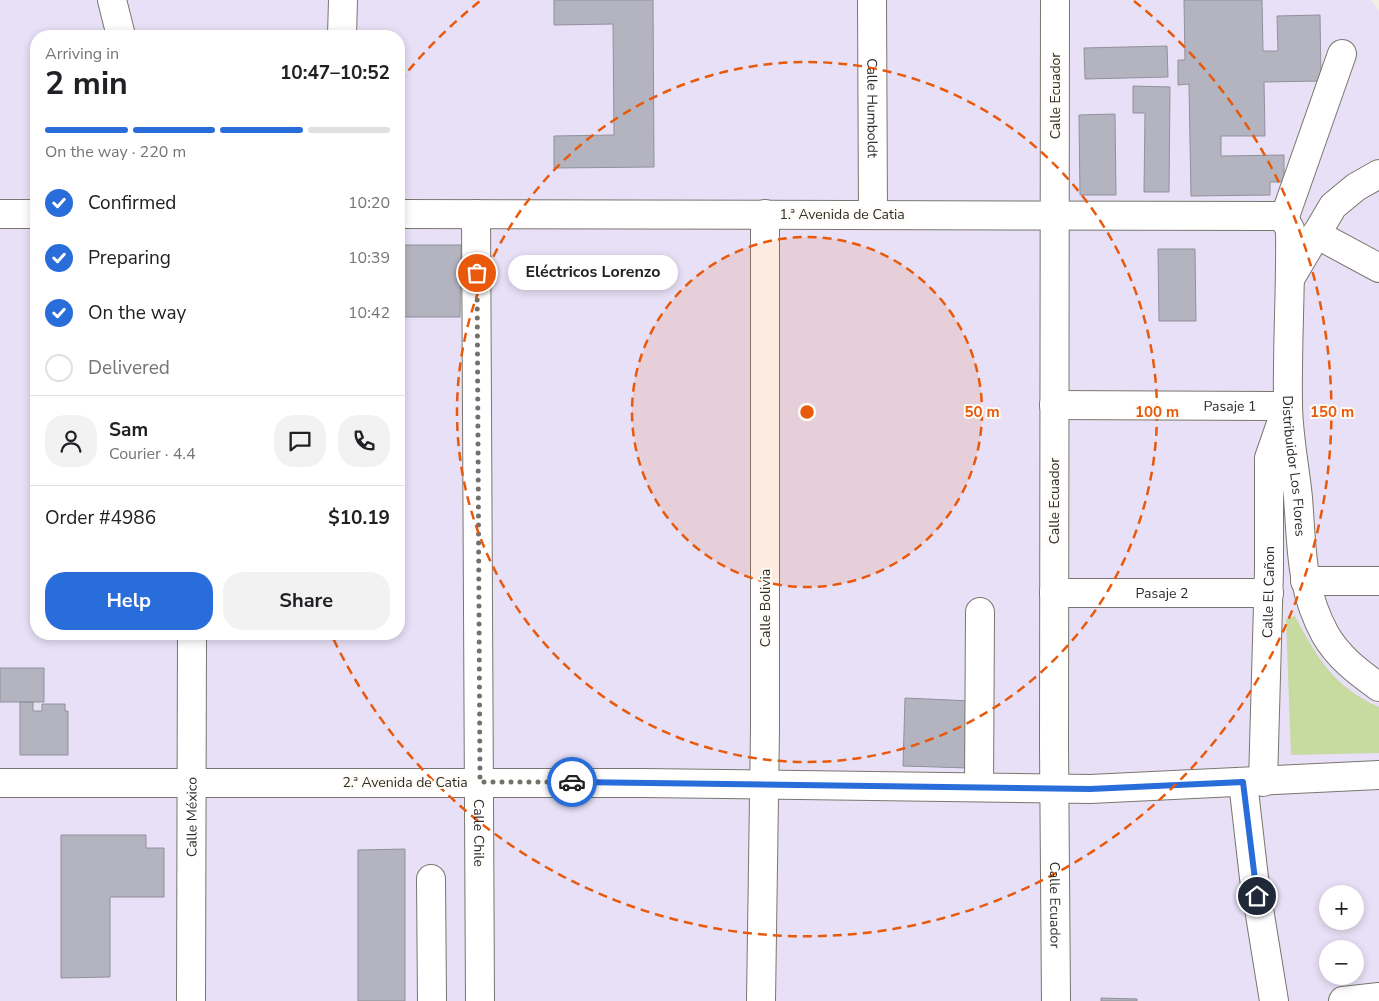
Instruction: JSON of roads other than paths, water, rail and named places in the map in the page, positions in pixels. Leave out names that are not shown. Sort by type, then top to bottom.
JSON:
[{"type":"main road","points":[[112,0],[120,30]]},
{"type":"main road","points":[[342,30],[343,0]]},
{"type":"main road","name":"Calle Humboldt","points":[[872,0],[874,214]]},
{"type":"main road","name":"Calle Ecuador","points":[[1055,0],[1054,788],[1056,1001]]},
{"type":"main road","points":[[1284,219],[1342,54]]},
{"type":"main road","points":[[1290,279],[1333,206],[1356,187],[1379,174]]},
{"type":"main road","points":[[0,214],[30,214]]},
{"type":"main road","name":"1.ª Avenida de Catia","points":[[405,214],[1277,216],[1284,219]]},
{"type":"main road","name":"Calle Chile","points":[[476,214],[480,1001]]},
{"type":"main road","name":"Calle Bolivia","points":[[761,1001],[764,785],[764,214]]},
{"type":"main road","name":"Distribuidor Los Flores","points":[[1284,219],[1290,228],[1288,406],[1298,499],[1300,553],[1305,581],[1315,610],[1333,646],[1354,669],[1379,687]]},
{"type":"main road","points":[[1316,234],[1379,268]]},
{"type":"main road","name":"Pasaje 1","points":[[1054,405],[1288,406]]},
{"type":"main road","name":"Calle El Cañon","points":[[1274,1001],[1253,782],[1268,593],[1269,458],[1288,406]]},
{"type":"main road","points":[[1305,581],[1379,581]]},
{"type":"main road","name":"Pasaje 2","points":[[1054,593],[1268,593]]},
{"type":"main road","points":[[978,786],[980,612]]},
{"type":"main road","name":"Calle México","points":[[191,1001],[192,640]]},
{"type":"main road","name":"2.ª Avenida de Catia","points":[[0,783],[480,782],[1054,788],[1253,782],[1379,775]]},
{"type":"main road","points":[[431,879],[432,1001]]},
{"type":"main road","points":[[1343,1001],[1379,997]]},
{"type":"place","name":"Eléctricos Lorenzo","points":[[477,273]]}]
